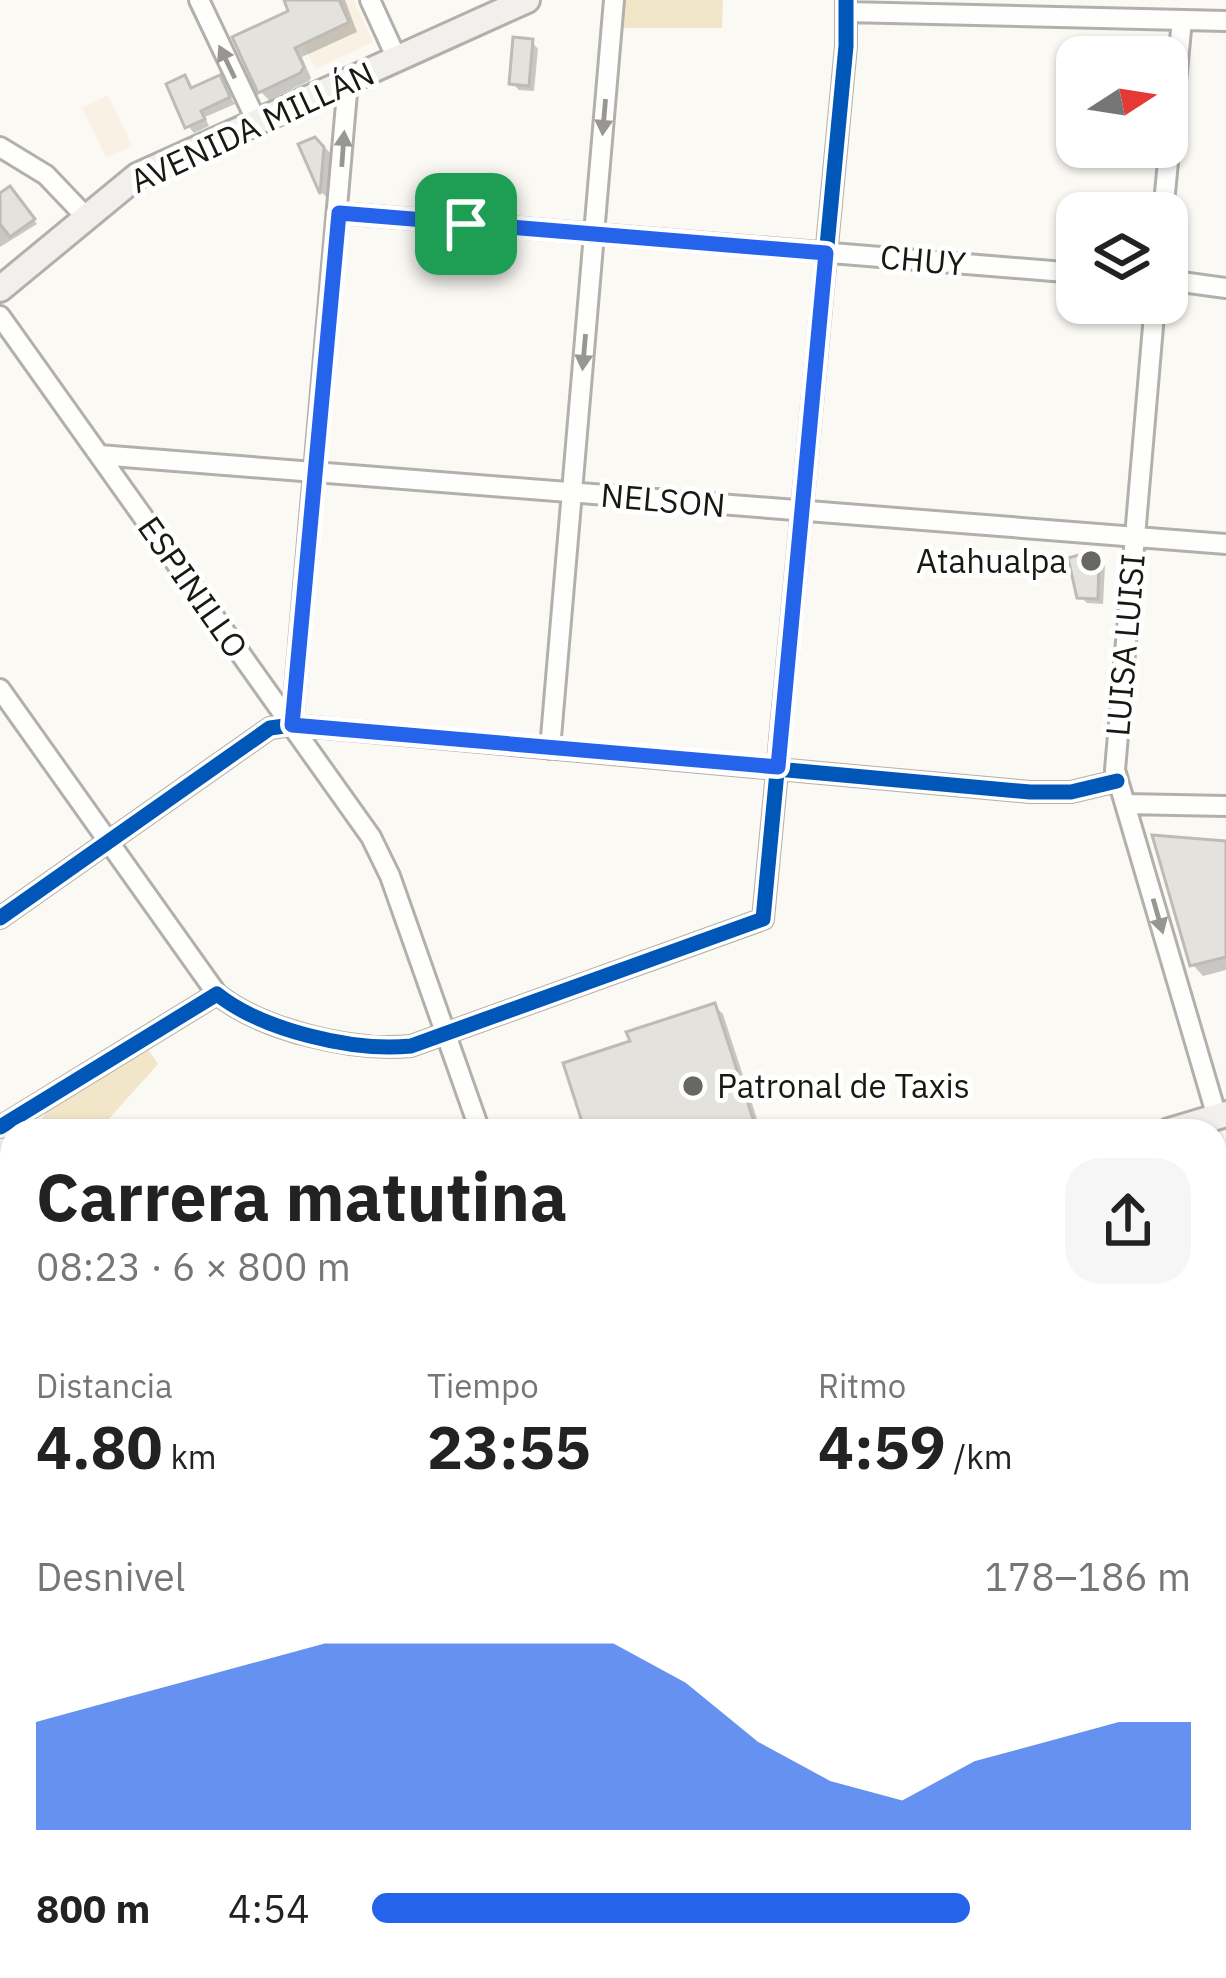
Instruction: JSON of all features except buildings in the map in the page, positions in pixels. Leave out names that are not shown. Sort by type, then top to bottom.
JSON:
[{"type":"main road","name":"AVENIDA MILLÁN","points":[[0,289],[137,176],[527,0]]},
{"type":"street","points":[[199,0],[257,122]]},
{"type":"street","points":[[370,0],[397,59]]},
{"type":"street","points":[[550,749],[614,0]]},
{"type":"street","points":[[0,689],[217,994],[239,1012],[266,1024],[358,1043],[411,1046],[763,919],[846,6],[1226,21]]},
{"type":"street","points":[[1165,192],[1182,20]]},
{"type":"street","points":[[292,725],[348,81]]},
{"type":"street","points":[[0,147],[46,175],[86,217]]},
{"type":"street","name":"CHUY","points":[[339,213],[1056,271]]},
{"type":"street","points":[[1188,283],[1226,288]]},
{"type":"street","name":"ESPINILLO","points":[[0,316],[380,854],[476,1119]]},
{"type":"street","name":"LUISA LUISI","points":[[1153,324],[1115,759],[1117,781],[1222,1115]]},
{"type":"street","name":"NELSON","points":[[99,455],[1226,544]]},
{"type":"street","points":[[0,918],[270,728],[292,725],[1030,792],[1071,792],[1117,781]]},
{"type":"street","points":[[1125,804],[1226,806]]},
{"type":"street","points":[[30,1119],[217,994]]},
{"type":"shaded area","points":[[284,0],[354,0],[373,42],[315,69]]},
{"type":"shaded area","points":[[622,0],[723,0],[722,28],[620,28]]},
{"type":"shaded area","points":[[108,95],[132,146],[106,158],[82,108]]},
{"type":"shaded area","points":[[147,1048],[158,1064],[109,1119],[42,1119],[50,1105]]},
{"type":"cycle path","points":[[13,1119],[217,994],[258,1018],[309,1036],[363,1045],[411,1046],[763,919],[846,46],[846,0]]},
{"type":"cycle path","points":[[0,918],[270,728],[292,725],[1030,792],[1071,792],[1117,781]]},
{"type":"place","name":"Atahualpa","points":[[1091,561]]},
{"type":"place","name":"Patronal de Taxis","points":[[693,1086]]},
{"type":"route","points":[[339,213],[466,224],[826,253],[778,767],[292,725],[339,213]]}]
